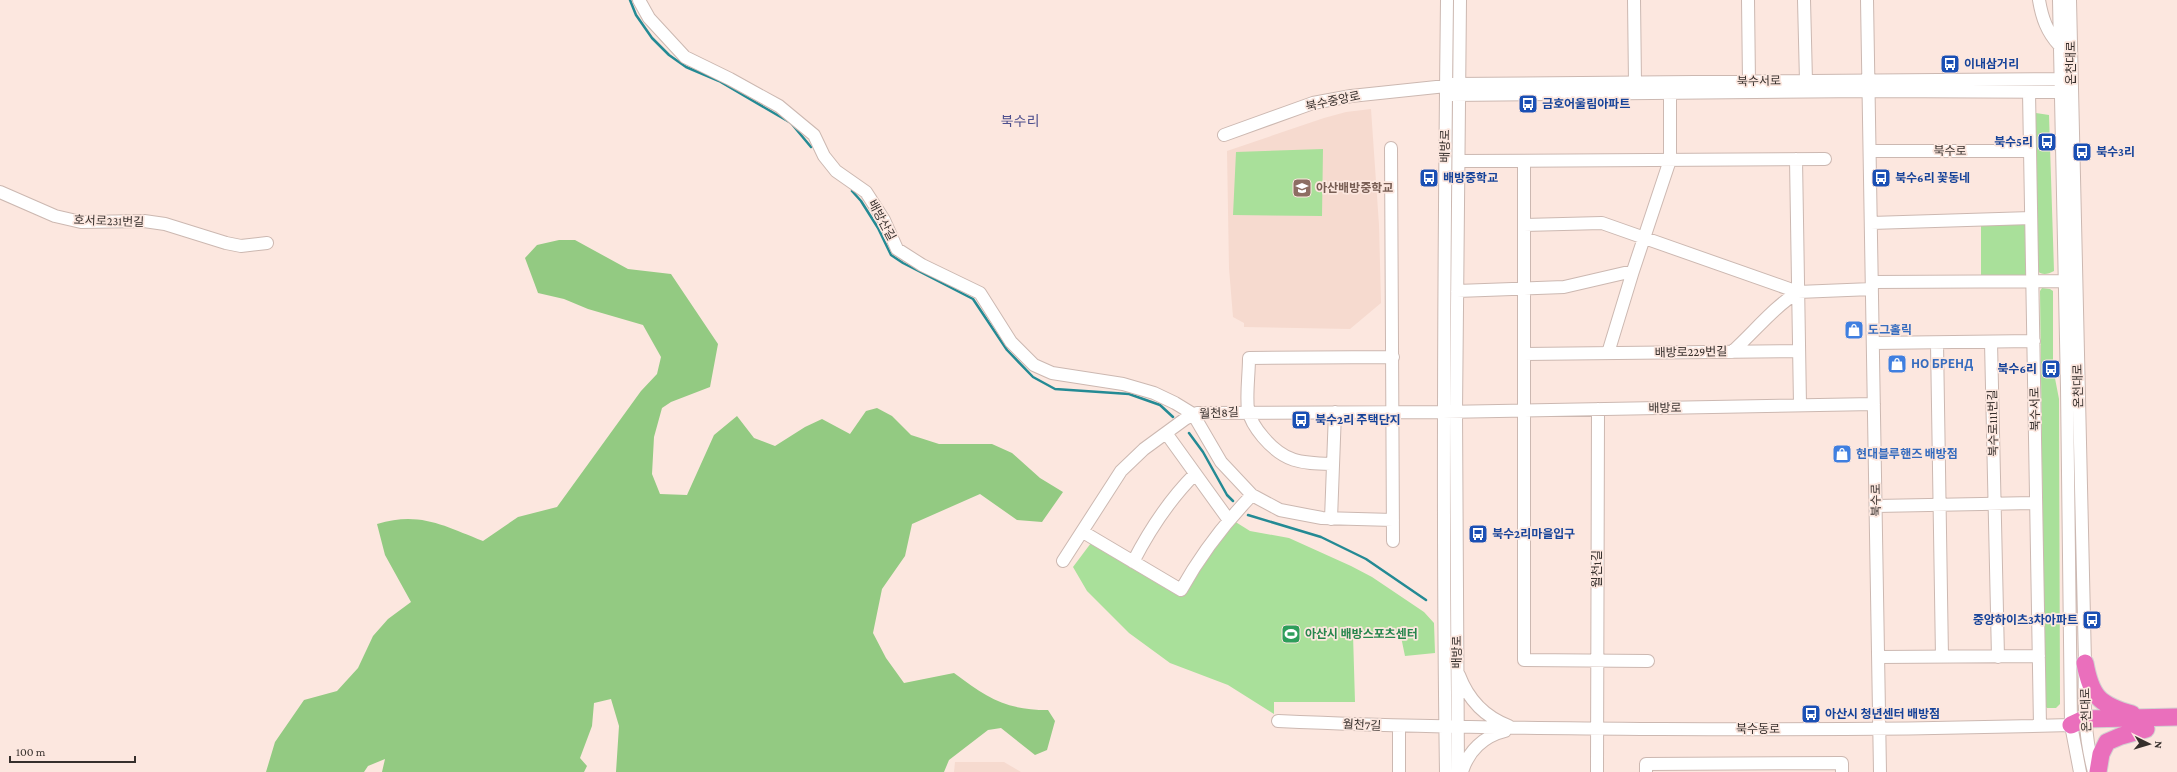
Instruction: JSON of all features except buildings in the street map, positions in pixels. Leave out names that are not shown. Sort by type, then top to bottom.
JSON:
[{"type":"highway","points":[[2085,663],[2088,683],[2096,697],[2107,705],[2147,723],[2177,728]]},
{"type":"highway","points":[[2080,725],[2147,723],[2177,718]]},
{"type":"highway","points":[[2098,772],[2101,754],[2106,742],[2147,723]]},
{"type":"street","name":"배방산길","points":[[639,0],[649,18],[685,57],[730,79],[779,106],[814,135],[824,156],[836,171],[866,192],[884,220],[897,249],[922,265],[980,292],[1011,342],[1034,365],[1052,373],[1123,384],[1154,393],[1193,414]]},
{"type":"street","name":"배방로","points":[[1447,0],[1443,206],[1443,412],[1451,728],[1458,772]]},
{"type":"street","name":"배방로","points":[[1446,772],[1457,669],[1456,411],[1460,0]]},
{"type":"street","points":[[1634,0],[1635,82]]},
{"type":"street","points":[[1748,0],[1749,82]]},
{"type":"street","points":[[1804,0],[1806,81]]},
{"type":"street","name":"북수로","points":[[1867,0],[1880,772]]},
{"type":"street","points":[[2039,0],[2043,20],[2049,34],[2059,45]]},
{"type":"street","name":"온천대로","points":[[2059,0],[2059,45],[2066,85],[2085,663],[2080,725],[2094,772]]},
{"type":"street","name":"온천대로","points":[[2070,0],[2066,85],[2064,281],[2080,725],[2080,772]]},
{"type":"street","name":"북수서로","points":[[1459,90],[1635,82],[1806,81],[1869,86],[2029,92],[2066,85]]},
{"type":"street","name":"북수서로","points":[[1446,89],[1670,93],[1869,86],[2066,85]]},
{"type":"street","name":"북수중앙로","points":[[1224,135],[1313,103],[1350,96],[1446,89]]},
{"type":"street","name":"북수서로","points":[[2029,92],[2040,726]]},
{"type":"street","points":[[1608,353],[1633,271],[1670,160],[1670,93]]},
{"type":"street","points":[[1391,148],[1394,412],[1393,541]]},
{"type":"street","name":"북수로","points":[[1870,151],[2030,151]]},
{"type":"street","points":[[1796,159],[1800,405]]},
{"type":"street","name":"배방로","points":[[1459,161],[1825,159]]},
{"type":"street","points":[[1524,161],[1524,660],[1648,661]]},
{"type":"street","name":"호서로231번길","points":[[0,192],[55,216],[80,222],[144,221],[166,224],[226,244],[241,246],[267,243]]},
{"type":"street","points":[[1871,223],[2031,218]]},
{"type":"street","points":[[1524,225],[1602,223],[1798,292],[1872,286],[2064,281]]},
{"type":"street","points":[[1458,291],[1524,290],[1564,287],[1633,271]]},
{"type":"street","name":"배방로229번길","points":[[1524,354],[1732,352],[1758,329],[1783,302],[1798,292]]},
{"type":"street","points":[[1873,344],[2034,341]]},
{"type":"street","points":[[1937,342],[1942,657]]},
{"type":"street","name":"북수로111번길","points":[[1991,342],[1998,657]]},
{"type":"street","points":[[1732,352],[1799,351]]},
{"type":"street","points":[[1333,464],[1304,463],[1288,459],[1274,450],[1258,431],[1248,411],[1249,358],[1393,357]]},
{"type":"street","name":"배방로","points":[[1443,412],[1874,404]]},
{"type":"street","name":"월천1길","points":[[1597,772],[1598,409]]},
{"type":"street","name":"월천8길","points":[[1064,561],[1121,471],[1144,449],[1193,414],[1248,411],[1443,412]]},
{"type":"street","points":[[1331,519],[1335,412]]},
{"type":"street","points":[[1193,414],[1221,462],[1252,495],[1280,510],[1331,519],[1393,520]]},
{"type":"street","points":[[1166,434],[1228,519]]},
{"type":"street","points":[[1133,562],[1147,536],[1174,494],[1195,474]]},
{"type":"street","points":[[1083,532],[1181,590],[1201,554],[1228,519],[1252,495]]},
{"type":"street","points":[[1876,506],[2036,503]]},
{"type":"street","points":[[1879,657],[2039,656]]},
{"type":"street","points":[[1457,669],[1464,687],[1473,702],[1485,713],[1500,722],[1516,728]]},
{"type":"street","name":"월천7길","points":[[1278,721],[1451,728]]},
{"type":"street","name":"북수동로","points":[[1451,728],[1880,730],[2080,725]]},
{"type":"street","points":[[1399,727],[1399,772]]},
{"type":"street","points":[[1462,772],[1471,754],[1481,742],[1496,733],[1516,728]]},
{"type":"street","points":[[1646,772],[1646,764],[1842,763],[1842,772]]},
{"type":"shaded area","name":"아산배방중학교","points":[[1371,109],[1379,225],[1381,303],[1350,329],[1244,327],[1244,323],[1233,317],[1229,268],[1227,151],[1324,118],[1346,112]]},
{"type":"shaded area","points":[[955,762],[1004,762],[1021,772],[954,772]]},
{"type":"green space","points":[[2036,113],[2049,115],[2054,271],[2045,274],[2037,271],[2034,115]]},
{"type":"green space","points":[[1323,149],[1322,216],[1233,215],[1236,152]]},
{"type":"green space","points":[[1981,223],[2025,223],[2027,277],[1981,278]]},
{"type":"green space","points":[[559,240],[575,240],[628,269],[671,274],[718,344],[710,387],[671,402],[662,408],[654,437],[652,474],[660,494],[687,495],[714,435],[737,416],[754,438],[775,446],[805,427],[822,419],[850,434],[866,411],[877,408],[892,416],[911,435],[939,444],[992,444],[1012,453],[1040,478],[1063,492],[1042,522],[1017,520],[980,494],[912,524],[905,556],[882,589],[873,633],[886,658],[904,683],[954,673],[987,696],[1008,705],[1020,708],[1048,710],[1055,721],[1047,750],[1035,755],[1001,728],[988,730],[949,760],[944,772],[616,772],[619,726],[611,699],[594,703],[592,726],[580,758],[587,766],[584,772],[382,772],[385,759],[368,766],[364,772],[266,772],[275,742],[304,700],[337,691],[358,668],[373,636],[388,619],[411,602],[385,555],[377,524],[392,520],[406,519],[432,522],[483,541],[518,517],[557,507],[641,391],[657,374],[661,357],[643,325],[588,309],[564,299],[538,293],[525,258],[537,245]]},
{"type":"green space","points":[[2042,288],[2053,291],[2053,368],[2059,399],[2060,704],[2056,708],[2047,708],[2045,706],[2040,291]]},
{"type":"green space","points":[[1234,521],[1250,531],[1289,538],[1372,577],[1424,612],[1434,623],[1435,653],[1405,656],[1400,632],[1353,634],[1355,702],[1274,702],[1274,714],[1228,685],[1170,663],[1129,633],[1087,591],[1073,567],[1091,543],[1182,595],[1204,558]]},
{"type":"waterway","points":[[630,0],[636,15],[652,38],[669,55],[686,67],[719,81],[791,123],[811,147]]},
{"type":"waterway","points":[[852,191],[861,201],[878,228],[891,255],[903,263],[973,299],[1007,350],[1033,377],[1055,389],[1129,394],[1160,405],[1173,417]]},
{"type":"waterway","points":[[1189,433],[1203,452],[1227,495],[1233,501]]},
{"type":"waterway","points":[[1248,515],[1321,537],[1366,559],[1426,600]]},
{"type":"place","name":"이내삼거리","points":[[1950,64]]},
{"type":"place","name":"금호어울림아파트","points":[[1528,104]]},
{"type":"place","name":"북수5리","points":[[2047,142]]},
{"type":"place","name":"북수3리","points":[[2082,152]]},
{"type":"place","name":"배방중학교","points":[[1429,178]]},
{"type":"place","name":"북수6리 꽃동네","points":[[1881,178]]},
{"type":"place","name":"아산배방중학교","points":[[1302,188]]},
{"type":"place","name":"도그홀릭","points":[[1854,330]]},
{"type":"place","name":"НО БРЕНД","points":[[1897,364]]},
{"type":"place","name":"북수6리","points":[[2051,369]]},
{"type":"place","name":"북수2리 주택단지","points":[[1301,420]]},
{"type":"place","name":"현대블루핸즈 배방점","points":[[1842,454]]},
{"type":"place","name":"북수2리마을입구","points":[[1478,534]]},
{"type":"place","name":"중앙하이츠3차아파트","points":[[2092,620]]},
{"type":"place","name":"아산시 배방스포츠센터","points":[[1291,634]]},
{"type":"place","name":"아산시 청년센터 배방점","points":[[1811,714]]},
{"type":"district","name":"북수리","points":[[1020,121]]}]
